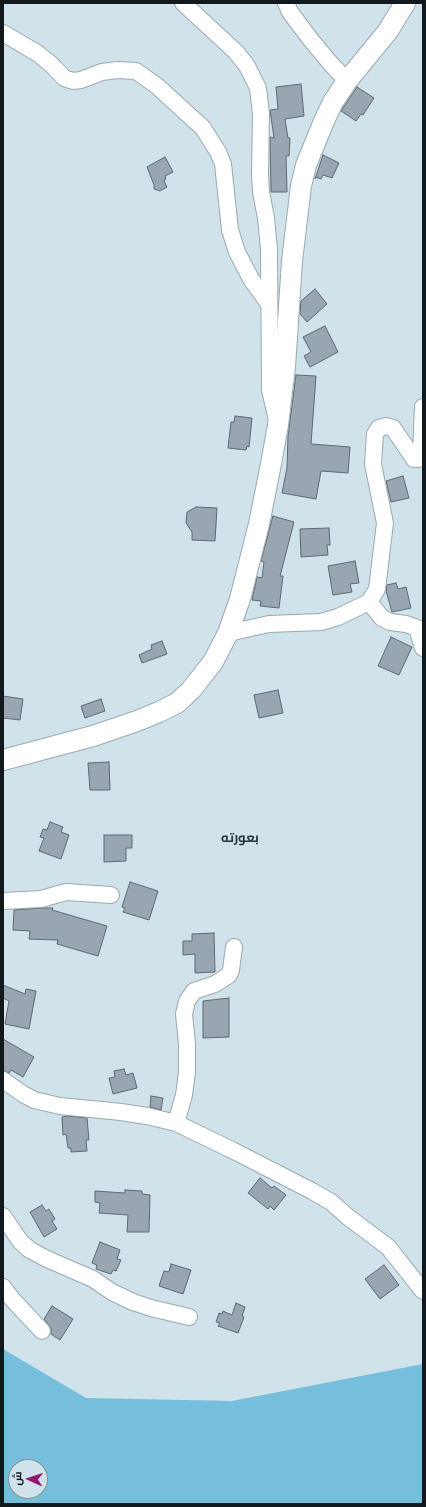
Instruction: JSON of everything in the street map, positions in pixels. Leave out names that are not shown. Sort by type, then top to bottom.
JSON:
[{"type":"main road","points":[[3,760],[93,736],[137,721],[177,703],[204,676],[213,662],[228,633],[240,599],[261,517],[278,425],[285,367],[292,261],[301,186],[306,165],[333,102],[347,81],[388,31],[405,3]]},
{"type":"street","points":[[183,3],[236,52],[247,66],[258,88],[261,114],[261,192],[266,218],[269,250],[270,390],[278,425]]},
{"type":"street","points":[[286,3],[290,12],[311,40],[347,81]]},
{"type":"street","points":[[3,33],[37,53],[52,65],[64,78],[73,81],[81,80],[102,72],[118,70],[136,71],[157,86],[203,128],[224,164],[230,230],[237,252],[251,279],[269,304]]},
{"type":"street","points":[[228,633],[270,624],[321,622],[338,617],[369,602],[376,589],[385,524],[373,464],[375,434],[379,428],[386,426],[393,428],[414,459],[418,459],[421,453],[423,407]]},
{"type":"street","points":[[369,602],[382,618],[390,622],[406,624],[417,628],[423,648]]},
{"type":"street","points":[[3,901],[41,899],[66,892],[111,895]]},
{"type":"street","points":[[176,1123],[184,1095],[187,1072],[188,1044],[184,1014],[188,1001],[194,991],[216,984],[229,975],[234,947]]},
{"type":"street","points":[[3,1080],[34,1100],[60,1106],[140,1115],[176,1123],[293,1180],[331,1202],[348,1217],[388,1247],[423,1290]]},
{"type":"street","points":[[3,1216],[20,1241],[30,1250],[93,1279],[112,1292],[133,1302],[189,1317]]},
{"type":"street","points":[[3,1287],[42,1332]]},
{"type":"shaded area","points":[[3,1349],[86,1398],[232,1401],[423,1364],[423,1504],[3,1504]]},
{"type":"building","points":[[301,84],[304,116],[285,119],[288,138],[290,138],[289,156],[286,156],[287,192],[271,192],[270,137],[274,138],[270,110],[278,109],[276,87]]},
{"type":"building","points":[[357,87],[374,98],[363,115],[361,114],[356,121],[341,111]]},
{"type":"building","points":[[323,155],[339,163],[332,178],[323,175],[321,179],[316,177],[315,179]]},
{"type":"building","points":[[165,157],[173,172],[165,176],[166,179],[164,181],[167,187],[160,191],[154,189],[154,185],[147,167]]},
{"type":"building","points":[[315,289],[327,304],[307,322],[300,314],[301,301]]},
{"type":"building","points":[[325,326],[338,352],[310,367],[304,356],[311,352],[303,337]]},
{"type":"building","points":[[296,375],[316,376],[311,444],[350,447],[348,473],[321,471],[316,499],[282,493],[287,468],[288,436]]},
{"type":"building","points":[[235,416],[252,418],[249,447],[247,446],[246,450],[228,448],[231,422],[234,422]]},
{"type":"building","points":[[403,476],[409,498],[391,502],[386,481]]},
{"type":"building","points":[[196,507],[217,508],[215,541],[192,540],[192,532],[186,523],[187,512]]},
{"type":"building","points":[[273,516],[294,522],[280,576],[283,576],[279,608],[260,606],[261,601],[252,600],[257,577],[262,578],[264,562],[261,561]]},
{"type":"building","points":[[329,528],[330,545],[327,545],[328,555],[301,557],[300,529]]},
{"type":"building","points":[[355,561],[359,583],[350,584],[352,592],[333,595],[328,566]]},
{"type":"building","points":[[396,583],[398,589],[406,587],[411,608],[392,612],[386,591],[387,585]]},
{"type":"building","points":[[391,637],[412,647],[399,675],[378,666]]},
{"type":"building","points":[[162,641],[167,654],[142,663],[139,655],[152,649],[151,645]]},
{"type":"building","points":[[278,690],[283,713],[259,718],[254,695]]},
{"type":"building","points":[[3,696],[23,699],[20,720],[3,718]]},
{"type":"building","points":[[101,699],[105,711],[85,718],[81,706]]},
{"type":"building","points":[[109,762],[110,790],[90,790],[88,763]]},
{"type":"building","points":[[50,822],[63,827],[61,832],[69,835],[61,859],[39,851],[44,838],[40,837],[43,829],[47,830]]},
{"type":"building","points":[[104,835],[132,835],[132,848],[126,848],[126,861],[104,862]]},
{"type":"building","points":[[130,882],[158,891],[149,920],[123,912],[125,908],[122,907]]},
{"type":"building","points":[[53,908],[52,910],[107,926],[98,956],[57,944],[58,940],[29,939],[30,931],[13,930],[14,910]]},
{"type":"building","points":[[214,933],[215,972],[195,973],[195,954],[183,955],[183,941],[192,941],[192,934]]},
{"type":"building","points":[[3,985],[25,994],[26,989],[36,991],[29,1029],[5,1024],[9,1001],[3,998]]},
{"type":"building","points":[[229,998],[229,1037],[203,1038],[203,1001]]},
{"type":"building","points":[[3,1039],[34,1057],[23,1077],[11,1070],[9,1073],[3,1071]]},
{"type":"building","points":[[124,1069],[126,1075],[133,1073],[137,1088],[113,1094],[109,1078],[115,1077],[114,1071]]},
{"type":"building","points":[[151,1096],[163,1098],[161,1110],[150,1107]]},
{"type":"building","points":[[68,1116],[87,1118],[89,1140],[86,1140],[87,1151],[71,1152],[71,1148],[68,1148],[66,1134],[63,1135],[62,1117]]},
{"type":"building","points":[[260,1178],[272,1188],[274,1186],[286,1195],[274,1210],[270,1206],[268,1209],[248,1193]]},
{"type":"building","points":[[125,1190],[142,1191],[142,1194],[150,1195],[149,1232],[127,1232],[128,1215],[99,1213],[100,1203],[95,1202],[95,1191],[125,1193]]},
{"type":"building","points":[[42,1205],[46,1211],[49,1209],[55,1219],[52,1221],[57,1229],[44,1237],[30,1212]]},
{"type":"building","points":[[100,1242],[120,1250],[117,1259],[121,1260],[116,1271],[113,1270],[111,1274],[96,1269],[97,1265],[92,1263]]},
{"type":"building","points":[[171,1264],[191,1270],[183,1294],[159,1286],[164,1271],[169,1272]]},
{"type":"building","points":[[384,1265],[399,1285],[380,1299],[365,1279]]},
{"type":"building","points":[[236,1303],[245,1307],[242,1316],[244,1317],[238,1333],[218,1326],[220,1323],[216,1322],[219,1313],[222,1314],[223,1311],[232,1315]]},
{"type":"building","points":[[52,1306],[73,1319],[60,1340],[51,1334],[51,1328],[44,1319]]},
{"type":"district","name":"بعورته","points":[[240,838]]}]
